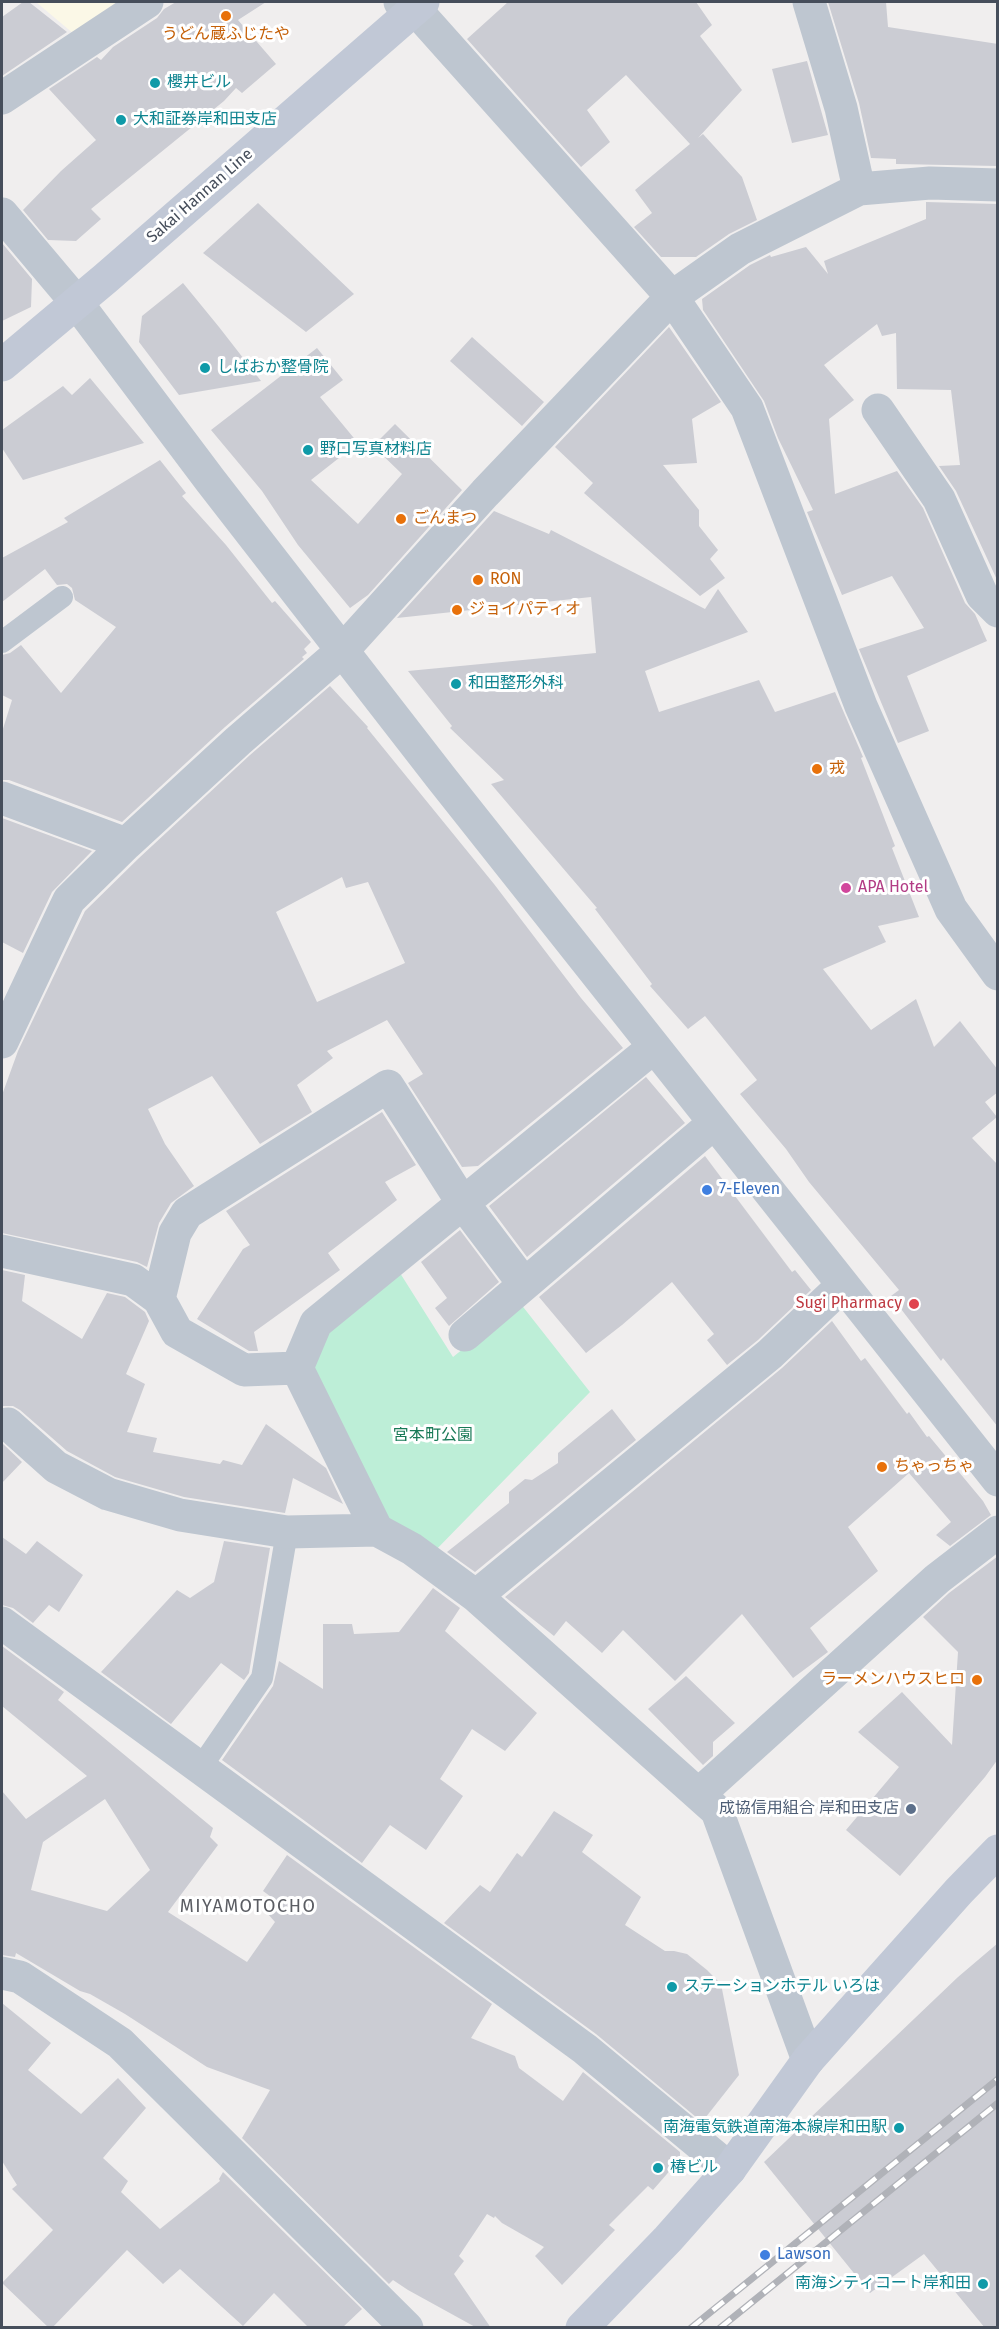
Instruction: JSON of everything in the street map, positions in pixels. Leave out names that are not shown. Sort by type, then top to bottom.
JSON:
[{"type":"street","points":[[2,98],[147,2]]},
{"type":"street","points":[[809,2],[842,108],[859,189]]},
{"type":"street","points":[[413,4],[672,297],[747,408],[875,738],[951,909],[998,974]]},
{"type":"street","name":"Sakai Hannan Line","points":[[2,365],[77,303],[413,4]]},
{"type":"street","points":[[2,1042],[69,900],[238,741],[343,650],[485,493],[672,297],[740,249],[859,189],[930,183],[998,185]]},
{"type":"street","points":[[2,214],[77,303],[210,480],[449,788],[998,1480]]},
{"type":"street","points":[[878,410],[939,499],[982,595],[998,611]]},
{"type":"street","points":[[2,798],[126,844]]},
{"type":"street","points":[[377,1530],[297,1368],[316,1323],[654,1047]]},
{"type":"street","points":[[159,1299],[175,1233],[187,1213],[388,1086],[462,1202],[524,1284]]},
{"type":"street","points":[[465,1335],[714,1123]]},
{"type":"street","points":[[2,1251],[133,1280],[159,1299],[177,1332],[244,1370],[297,1368]]},
{"type":"street","points":[[476,1596],[770,1354],[843,1286]]},
{"type":"street","points":[[2,1425],[8,1424],[56,1467],[108,1494],[180,1515],[286,1532],[377,1530],[412,1549],[476,1596],[717,1811],[808,2060]]},
{"type":"street","points":[[699,1794],[937,1579],[998,1532]]},
{"type":"street","points":[[2,1623],[585,2049],[730,2169]]},
{"type":"street","points":[[582,2328],[668,2239],[730,2169],[808,2060],[959,1891],[998,1851]]},
{"type":"street","points":[[2,1973],[20,1977],[120,2043],[407,2328]]},
{"type":"lane","points":[[2,642],[62,597]]},
{"type":"lane","points":[[201,1767],[262,1678],[286,1532]]},
{"type":"shaded area","points":[[36,2],[117,2],[81,40]]},
{"type":"green space","name":"宮本町公園","points":[[400,1273],[453,1357],[520,1303],[590,1392],[431,1555],[383,1519],[308,1364],[320,1335]]},
{"type":"building","points":[[23,2],[29,2],[67,32],[2,76],[2,17]]},
{"type":"building","points":[[176,2],[266,2],[238,20],[276,64],[242,93],[236,88],[224,101],[91,209],[101,219],[76,241],[48,240],[23,210],[61,171],[96,140],[49,89],[97,57],[101,60],[113,47],[157,18],[164,9]]},
{"type":"building","points":[[508,2],[696,2],[712,25],[700,36],[742,90],[698,138],[703,134],[742,177],[757,220],[729,234],[696,257],[661,257],[634,227],[652,213],[635,190],[690,144],[626,75],[587,110],[610,142],[581,167],[467,39]]},
{"type":"building","points":[[828,2],[886,2],[888,27],[998,44],[998,166],[896,164],[896,159],[871,158],[859,103]]},
{"type":"building","points":[[807,61],[828,135],[792,143],[772,69]]},
{"type":"building","points":[[926,202],[998,204],[998,582],[956,491],[939,466],[960,465],[951,390],[897,389],[896,333],[882,336],[877,324],[824,365],[854,400],[829,419],[835,494],[897,471],[923,508],[965,603],[975,614],[987,641],[907,676],[929,731],[898,743],[859,649],[924,628],[892,576],[842,595],[807,512],[813,510],[778,438],[764,401],[703,310],[702,299],[750,265],[770,255],[771,257],[806,247],[828,274],[824,261],[926,219]]},
{"type":"building","points":[[258,203],[354,294],[306,332],[203,253]]},
{"type":"building","points":[[2,243],[32,279],[31,307],[2,321]]},
{"type":"building","points":[[183,283],[261,381],[179,395],[139,342],[142,316]]},
{"type":"building","points":[[669,327],[721,402],[692,419],[697,463],[663,465],[699,510],[699,526],[718,550],[710,559],[725,578],[700,596],[584,493],[593,483],[555,447]]},
{"type":"building","points":[[472,337],[544,402],[522,426],[450,361]]},
{"type":"building","points":[[317,348],[343,380],[320,397],[358,443],[311,480],[358,524],[402,474],[373,446],[395,424],[462,490],[368,595],[350,608],[298,545],[262,491],[211,430]]},
{"type":"building","points":[[90,378],[144,443],[23,480],[2,448],[2,430],[63,386],[72,395]]},
{"type":"building","points":[[160,460],[186,493],[182,496],[226,545],[272,603],[275,601],[311,642],[304,649],[307,653],[302,657],[304,659],[225,727],[122,822],[9,780],[2,780],[2,732],[12,700],[2,695],[2,655],[10,653],[21,645],[61,693],[116,627],[75,600],[72,588],[67,584],[57,585],[45,569],[2,602],[2,558],[68,522],[64,518]]},
{"type":"building","points":[[494,511],[549,534],[551,530],[705,609],[718,589],[748,632],[645,671],[659,712],[759,680],[775,712],[835,692],[863,757],[861,758],[895,846],[892,848],[919,917],[878,926],[886,942],[823,969],[871,1030],[916,999],[934,1047],[960,1021],[998,1070],[998,1092],[985,1102],[997,1117],[972,1138],[998,1165],[998,1427],[943,1358],[941,1361],[891,1296],[899,1290],[809,1182],[786,1149],[740,1094],[757,1080],[705,1016],[688,1029],[650,986],[652,984],[595,909],[597,908],[491,784],[504,780],[450,728],[452,726],[408,671],[596,653],[591,597],[397,618]]},
{"type":"building","points":[[330,686],[368,727],[623,1048],[478,1166],[462,1167],[408,1083],[423,1074],[387,1020],[327,1051],[333,1058],[297,1085],[312,1112],[260,1144],[212,1076],[148,1109],[165,1144],[194,1186],[171,1203],[159,1223],[147,1267],[137,1262],[2,1233],[2,1095],[18,1051],[85,911],[250,755]],"holes":[[[342,877],[346,888],[368,882],[405,963],[317,1002],[276,912]]]},
{"type":"building","points":[[2,818],[92,851],[52,892],[23,953],[2,942]]},
{"type":"building","points":[[646,1077],[685,1123],[527,1257],[489,1206]]},
{"type":"building","points":[[382,1112],[416,1165],[385,1182],[397,1200],[328,1253],[340,1270],[254,1332],[258,1351],[249,1351],[197,1319],[243,1249],[250,1245],[226,1211]]},
{"type":"building","points":[[705,1156],[792,1272],[795,1270],[811,1290],[758,1340],[727,1365],[707,1340],[714,1334],[672,1282],[586,1353],[539,1297]]},
{"type":"building","points":[[460,1230],[499,1282],[449,1326],[435,1308],[447,1298],[421,1262]]},
{"type":"building","points":[[2,1270],[25,1275],[22,1301],[82,1339],[107,1293],[125,1297],[145,1312],[149,1321],[126,1374],[145,1384],[127,1432],[157,1438],[153,1452],[220,1464],[223,1460],[242,1465],[266,1424],[326,1468],[343,1504],[293,1478],[285,1513],[184,1497],[115,1477],[67,1451],[20,1410],[13,1406],[2,1406]]},
{"type":"building","points":[[832,1321],[861,1361],[865,1358],[907,1414],[909,1412],[927,1437],[929,1436],[983,1501],[991,1515],[950,1546],[936,1535],[951,1522],[909,1473],[848,1527],[878,1571],[810,1628],[828,1652],[793,1678],[742,1614],[675,1681],[623,1630],[602,1653],[566,1621],[554,1636],[505,1597],[782,1368]]},
{"type":"building","points":[[612,1409],[636,1440],[475,1572],[447,1552],[509,1503],[509,1492],[525,1479],[532,1480],[558,1463],[558,1453]]},
{"type":"building","points":[[2,1443],[22,1462],[2,1483]]},
{"type":"building","points":[[2,1537],[26,1554],[37,1541],[83,1575],[59,1612],[49,1605],[33,1623],[13,1608],[2,1605]]},
{"type":"building","points":[[224,1541],[270,1548],[249,1673],[244,1680],[221,1663],[171,1724],[101,1672],[177,1590],[190,1598],[214,1582]]},
{"type":"building","points":[[998,1556],[998,1759],[900,1876],[846,1830],[899,1767],[858,1732],[902,1692],[952,1745],[958,1652],[923,1617],[949,1593]]},
{"type":"building","points":[[433,1588],[460,1608],[445,1631],[537,1713],[505,1751],[472,1729],[440,1779],[463,1796],[426,1850],[390,1825],[362,1863],[222,1760],[273,1686],[279,1661],[323,1689],[323,1624],[352,1624],[354,1634],[399,1632]]},
{"type":"building","points":[[2,1646],[64,1692],[58,1700],[213,1828],[210,1837],[218,1845],[168,1912],[247,1962],[275,1922],[267,1913],[278,1902],[263,1891],[287,1855],[492,2004],[471,2038],[515,2056],[519,2068],[563,2101],[583,2072],[680,2152],[680,2159],[653,2190],[648,2186],[609,2225],[615,2230],[562,2285],[535,2256],[544,2247],[502,2223],[495,2216],[494,2218],[487,2214],[459,2256],[464,2261],[454,2274],[491,2328],[477,2328],[393,2280],[389,2284],[242,2138],[270,2090],[207,2067],[125,2014],[90,1994],[80,1991],[16,1953],[15,1957],[2,1955],[2,1791],[26,1819],[87,1776],[2,1706]],"holes":[[[105,1799],[150,1870],[107,1911],[31,1890],[43,1842]]]},
{"type":"building","points":[[686,1676],[735,1723],[713,1742],[713,1756],[703,1765],[648,1709]]},
{"type":"building","points":[[554,1811],[593,1835],[582,1852],[641,1897],[625,1925],[665,1951],[687,1954],[721,1984],[739,2075],[702,2122],[596,2034],[444,1923],[480,1885],[490,1892],[517,1853],[522,1857]]},
{"type":"building","name":"南海電気鉄道南海本線岸和田駅","points":[[998,1943],[998,2328],[985,2328],[924,2254],[870,2293],[764,2162],[958,1977]]},
{"type":"building","points":[[2,2003],[51,2043],[28,2070],[81,2114],[118,2078],[146,2108],[103,2158],[128,2181],[121,2192],[160,2229],[220,2181],[223,2172],[362,2309],[342,2328],[309,2328],[274,2293],[243,2326],[180,2269],[163,2284],[127,2250],[52,2328],[49,2328],[2,2283],[53,2230],[12,2189],[17,2185],[2,2161]]},
{"type":"railway","points":[[691,2328],[998,2079]]},
{"type":"railway","points":[[720,2328],[998,2103]]},
{"type":"place","name":"うどん蔵ふじたや","points":[[226,16]]},
{"type":"place","name":"櫻井ビル","points":[[155,83]]},
{"type":"place","name":"大和証券岸和田支店","points":[[121,120]]},
{"type":"place","name":"しばおか整骨院","points":[[205,368]]},
{"type":"place","name":"野口写真材料店","points":[[308,450]]},
{"type":"place","name":"ごんまつ","points":[[401,519]]},
{"type":"place","name":"RON","points":[[478,580]]},
{"type":"place","name":"ジョイパティオ","points":[[457,610]]},
{"type":"place","name":"和田整形外科","points":[[456,684]]},
{"type":"place","name":"戎","points":[[817,769]]},
{"type":"place","name":"APA Hotel","points":[[846,888]]},
{"type":"place","name":"7-Eleven","points":[[707,1190]]},
{"type":"place","name":"Sugi Pharmacy","points":[[914,1304]]},
{"type":"place","name":"ちゃっちゃ","points":[[882,1467]]},
{"type":"place","name":"ラーメンハウスヒロ","points":[[977,1680]]},
{"type":"place","name":"成協信用組合 岸和田支店","points":[[911,1809]]},
{"type":"place","name":"ステーションホテル いろは","points":[[672,1987]]},
{"type":"place","name":"南海電気鉄道南海本線岸和田駅","points":[[899,2128]]},
{"type":"place","name":"椿ビル","points":[[658,2168]]},
{"type":"place","name":"Lawson","points":[[765,2255]]},
{"type":"place","name":"南海シティコート岸和田","points":[[983,2284]]},
{"type":"district","name":"MIYAMOTOCHO","points":[[248,1907]]}]
